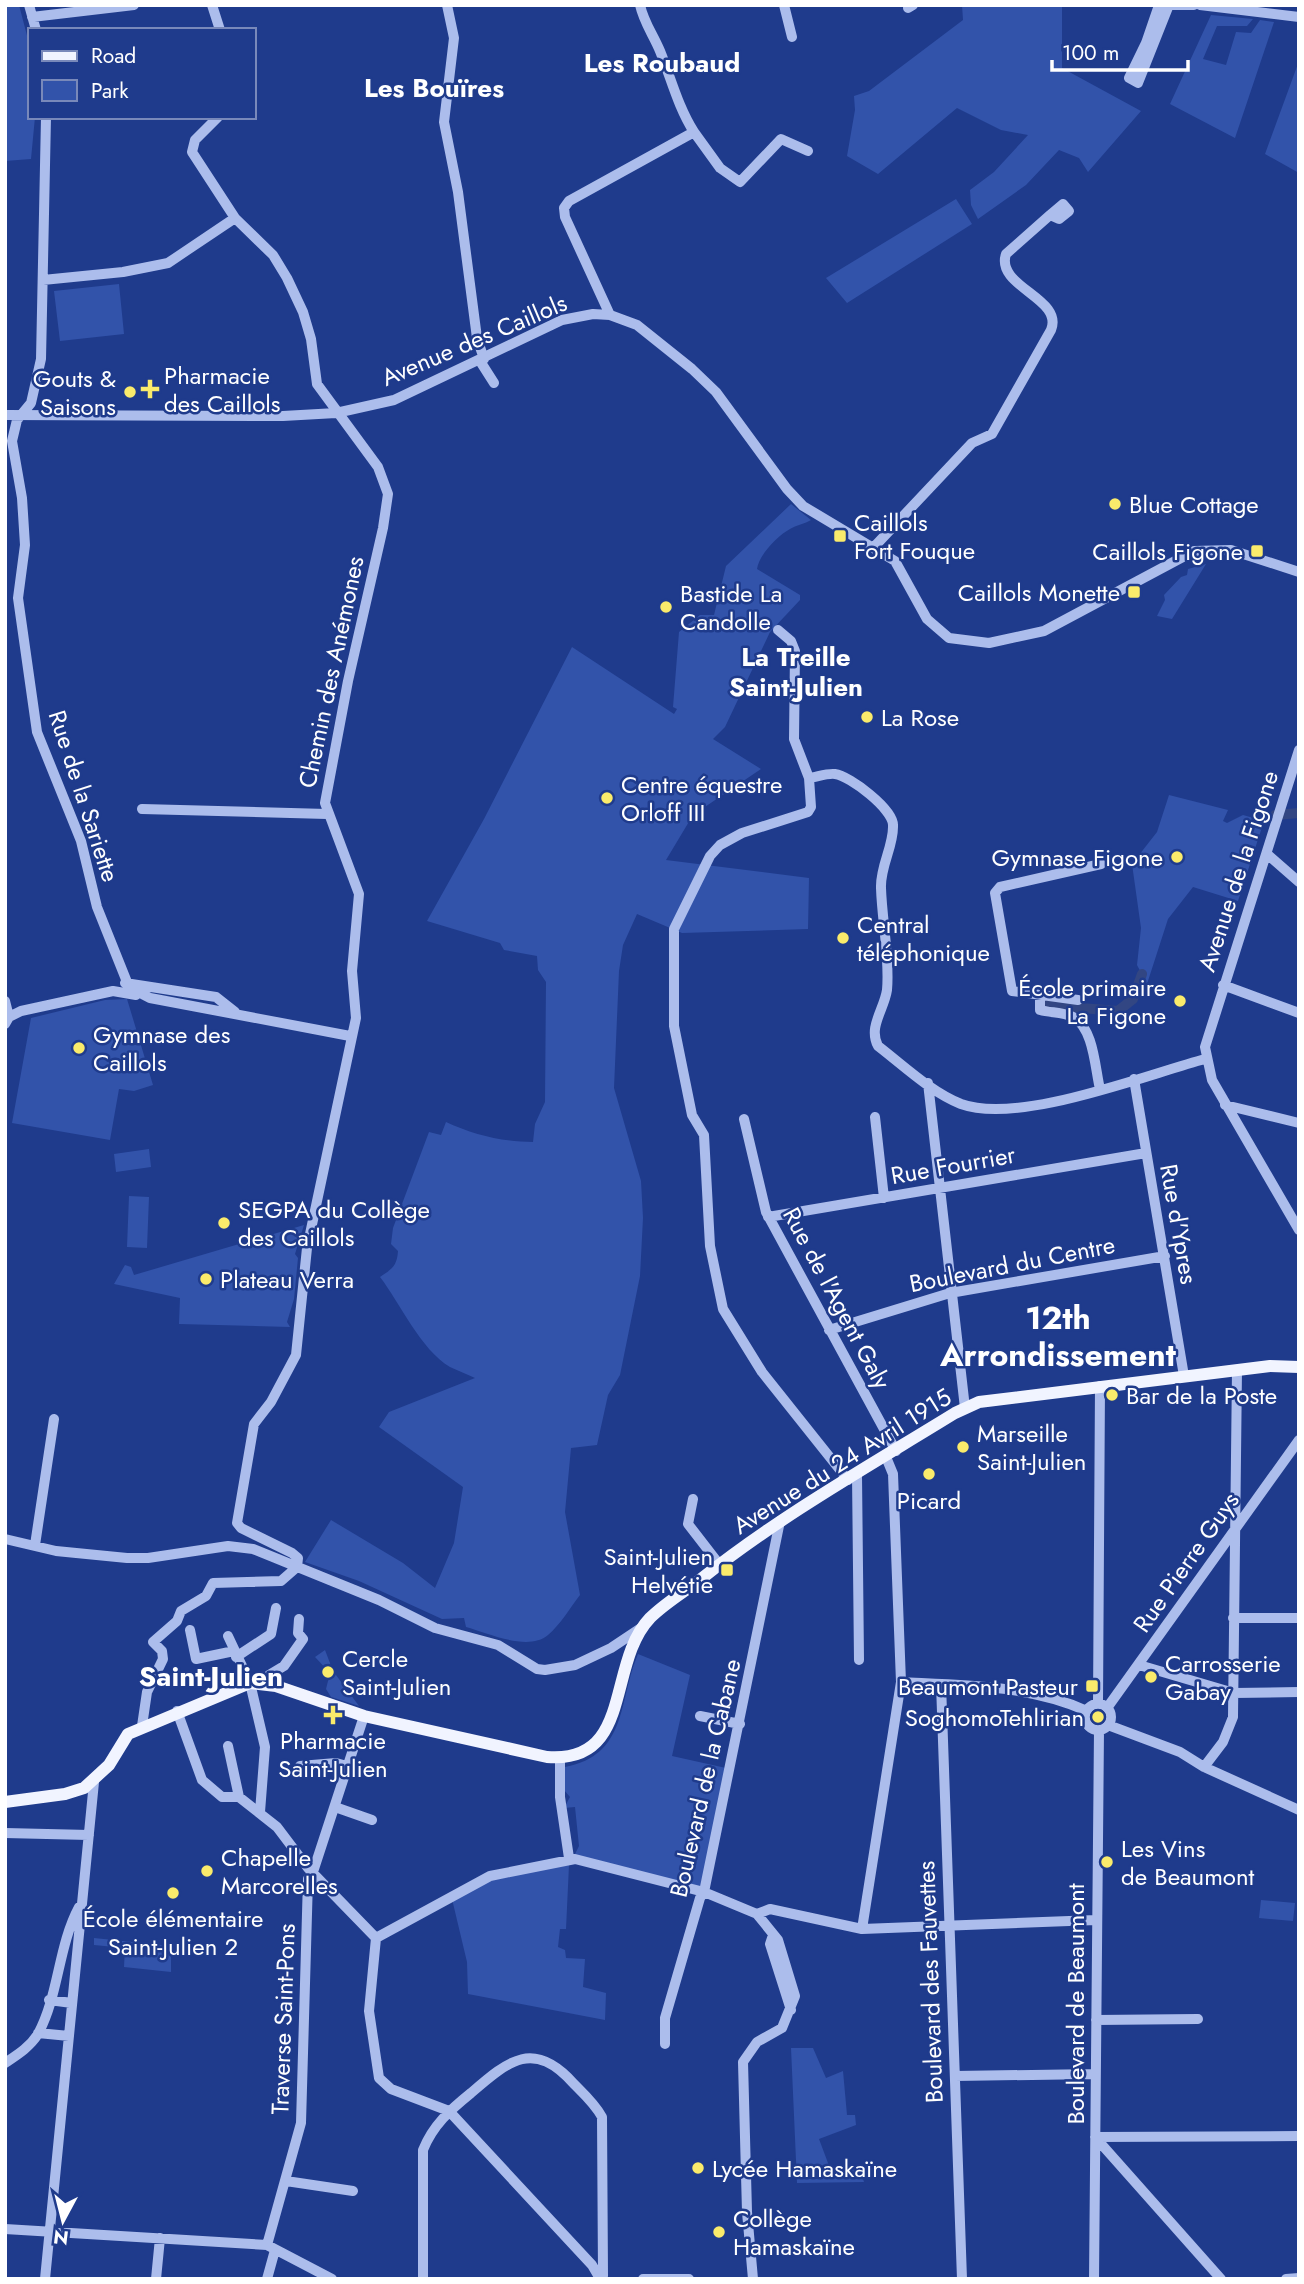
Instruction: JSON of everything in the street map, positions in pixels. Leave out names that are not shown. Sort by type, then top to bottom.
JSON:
[{"type":"main road","name":"Avenue du 24 Avril 1915","points":[[641,1628],[719,1564],[780,1521],[979,1402],[1237,1370],[1299,1367]]},
{"type":"main road","points":[[5,1801],[65,1794],[94,1782],[109,1765],[128,1734],[177,1711],[256,1683],[364,1716],[560,1758],[582,1753],[607,1732],[630,1648],[641,1628]]},
{"type":"street","points":[[29,5],[35,28]]},
{"type":"street","points":[[32,17],[134,5]]},
{"type":"street","points":[[212,5],[219,28]]},
{"type":"street","points":[[447,5],[454,38],[443,122],[458,192],[477,338],[482,360],[494,383]]},
{"type":"street","points":[[640,5],[643,21],[659,49],[674,92],[694,132],[720,168],[740,182],[781,139],[808,151]]},
{"type":"street","points":[[784,5],[792,37]]},
{"type":"street","points":[[1159,5],[1146,43],[1129,78],[1138,83],[1170,5],[1194,5]]},
{"type":"street","points":[[1200,5],[1299,17]]},
{"type":"street","name":"Rue de la Sariette","points":[[46,119],[41,359],[30,402],[24,414],[17,420],[12,441],[22,498],[25,545],[18,598],[33,713],[43,754],[88,859],[97,907],[125,983]]},
{"type":"street","name":"Chemin des Anémones","points":[[216,119],[195,141],[192,152],[234,218],[273,255],[287,278],[303,312],[311,339],[313,374],[336,413],[378,467],[387,494],[383,528],[348,681],[324,803],[359,894],[352,971],[356,1018],[350,1036],[307,1248],[296,1355],[271,1402],[254,1424],[237,1523],[241,1528],[292,1553],[298,1558],[297,1567],[379,1600],[435,1628],[498,1645],[537,1669],[555,1670],[575,1665],[607,1651],[641,1628]]},
{"type":"street","points":[[610,315],[565,217],[564,208],[569,201],[694,132]]},
{"type":"street","points":[[874,548],[972,443],[992,434],[1053,323],[1051,312],[1007,270],[1004,260],[1006,254],[1050,215]]},
{"type":"street","points":[[43,280],[123,272],[168,263],[234,218]]},
{"type":"street","name":"Avenue des Caillols","points":[[5,415],[283,416],[336,413],[394,400],[562,320],[593,314],[610,315],[637,325],[716,392],[787,489],[803,506],[895,561],[932,626],[950,638],[974,643],[1023,638],[1044,631],[1195,551],[1231,550],[1299,572]]},
{"type":"street","points":[[778,630],[791,641],[795,651],[794,739],[809,778],[811,807],[807,812],[742,833],[720,845],[710,856],[674,929],[674,1026],[692,1115],[704,1135],[710,1246],[723,1309],[762,1372],[853,1477],[859,1660]]},
{"type":"street","name":"Avenue de la Figone","points":[[1205,1059],[1205,1046],[1223,985],[1298,756]]},
{"type":"street","points":[[809,778],[829,774],[843,777],[881,805],[894,824],[882,864],[887,988],[874,1030],[874,1039],[878,1046],[928,1083],[963,1104],[986,1107],[1058,1101],[1205,1059],[1225,1105],[1299,1230]]},
{"type":"street","points":[[142,809],[327,814]]},
{"type":"street","points":[[1267,854],[1299,882]]},
{"type":"street","points":[[1100,1089],[1081,1022],[1012,991],[995,893],[1000,887],[1101,864]]},
{"type":"street","points":[[125,983],[143,996]]},
{"type":"street","points":[[5,1001],[7,1020],[21,1011],[113,991],[125,983],[216,997],[238,1015]]},
{"type":"street","points":[[1223,985],[1299,1013]]},
{"type":"street","points":[[113,991],[350,1036]]},
{"type":"street","points":[[1039,1001],[1078,1000]]},
{"type":"street","name":"Rue d'Ypres","points":[[1133,1079],[1184,1376]]},
{"type":"street","points":[[928,1083],[965,1408]]},
{"type":"street","points":[[1225,1105],[1299,1123]]},
{"type":"street","points":[[875,1116],[884,1198]]},
{"type":"street","name":"Rue de l'Agent Galy","points":[[744,1119],[768,1217],[891,1454],[901,1682],[862,1929]]},
{"type":"street","name":"Rue Fourrier","points":[[768,1217],[1146,1153]]},
{"type":"street","name":"Boulevard du Centre","points":[[829,1330],[950,1293],[1165,1256]]},
{"type":"street","points":[[1204,1767],[1229,1731],[1234,1693],[1237,1370]]},
{"type":"street","points":[[901,1682],[990,1688],[1045,1697],[1087,1711],[1103,1706],[1101,1386]]},
{"type":"street","points":[[35,1545],[54,1419]]},
{"type":"street","name":"Rue Pierre Guys","points":[[1103,1706],[1139,1665],[1299,1440]]},
{"type":"street","points":[[693,1499],[688,1524],[719,1564]]},
{"type":"street","name":"Boulevard de la Cabane","points":[[665,2044],[665,2018],[704,1892],[780,1521]]},
{"type":"street","points":[[5,1539],[57,1551],[137,1558],[236,1546],[297,1567],[281,1581],[213,1583],[206,1596],[181,1611],[177,1621],[153,1642],[163,1655],[163,1663],[147,1692],[142,1726]]},
{"type":"street","points":[[190,1630],[196,1659],[235,1654],[271,1634],[276,1608]]},
{"type":"street","points":[[1233,1618],[1299,1618]]},
{"type":"street","points":[[256,1683],[284,1666],[303,1639],[298,1633],[299,1619]]},
{"type":"street","points":[[228,1636],[235,1654],[256,1683],[266,1755],[260,1812]]},
{"type":"street","points":[[1139,1665],[1234,1693],[1299,1692]]},
{"type":"street","name":"Boulevard des Fauvettes","points":[[941,1684],[962,2279]]},
{"type":"street","name":"Boulevard de Beaumont","points":[[1094,2279],[1096,1920],[1103,1728],[1111,1717],[1103,1706]]},
{"type":"street","points":[[177,1711],[202,1780],[222,1797],[239,1797],[277,1826],[313,1872],[376,1938],[369,2011],[379,2078],[391,2089],[449,2111],[602,2277]]},
{"type":"street","points":[[1087,1711],[1087,1724],[1180,1752],[1204,1767],[1299,1810]]},
{"type":"street","name":"Traverse Saint-Pons","points":[[267,2279],[271,2247],[301,2123],[308,1879],[313,1872],[364,1716]]},
{"type":"street","points":[[700,1716],[740,1724]]},
{"type":"street","points":[[228,1746],[239,1797]]},
{"type":"street","points":[[560,1758],[560,1797],[569,1858]]},
{"type":"street","points":[[300,1766],[336,1763],[347,1766]]},
{"type":"street","points":[[45,2279],[94,1782]]},
{"type":"street","points":[[335,1807],[372,1820]]},
{"type":"street","points":[[5,1833],[89,1835]]},
{"type":"street","points":[[376,1938],[490,1876],[569,1858],[704,1892],[757,1914],[773,1936],[771,1944],[791,2010],[782,2028],[757,2042],[743,2062],[747,2208],[753,2279]]},
{"type":"street","points":[[5,2063],[26,2049],[38,2033],[69,1926],[82,1902]]},
{"type":"street","points":[[757,1914],[770,1909],[862,1929],[1096,1920]]},
{"type":"street","points":[[49,2000],[72,2003]]},
{"type":"street","points":[[1096,2020],[1199,2019]]},
{"type":"street","points":[[38,2033],[69,2036]]},
{"type":"street","points":[[423,2279],[423,2150],[430,2132],[449,2111],[500,2068],[517,2059],[547,2060],[563,2071],[602,2117],[602,2277]]},
{"type":"street","points":[[955,2076],[1095,2074]]},
{"type":"street","points":[[1095,2137],[1299,2136]]},
{"type":"street","points":[[1095,2137],[1221,2279]]},
{"type":"street","points":[[286,2180],[354,2191]]},
{"type":"street","points":[[5,2229],[271,2247],[332,2279]]},
{"type":"street","points":[[156,2279],[160,2238]]},
{"type":"street","points":[[1286,2279],[1299,2278]]},
{"type":"street","points":[[643,2279],[689,2279]]},
{"type":"green space","points":[[5,5],[19,5],[28,39],[28,119],[35,119],[31,159],[5,161]]},
{"type":"green space","points":[[962,5],[1062,5],[1062,68],[1141,111],[1088,172],[1079,158],[1059,150],[1026,185],[978,219],[971,205],[970,190],[994,172],[1028,135],[1001,130],[957,108],[878,174],[847,156],[855,110],[854,96],[869,91],[963,20]]},
{"type":"green space","points":[[1211,15],[1253,19],[1247,26],[1217,26],[1203,59],[1226,65],[1236,32],[1251,33],[1260,20],[1274,22],[1235,138],[1170,104]]},
{"type":"green space","points":[[1299,61],[1299,173],[1265,154]]},
{"type":"green space","points":[[956,199],[972,224],[847,303],[826,278]]},
{"type":"green space","points":[[119,284],[124,334],[60,341],[54,291]]},
{"type":"green space","points":[[791,504],[811,520],[780,536],[769,546],[757,569],[800,595],[800,600],[770,632],[725,727],[713,739],[761,769],[693,815],[666,860],[809,878],[808,929],[682,933],[637,914],[623,945],[619,971],[614,1088],[641,1181],[643,1218],[640,1276],[620,1375],[608,1395],[597,1445],[571,1448],[565,1512],[580,1595],[561,1621],[540,1640],[508,1640],[466,1627],[464,1618],[442,1619],[359,1581],[305,1562],[331,1520],[403,1563],[435,1588],[454,1543],[463,1487],[379,1427],[389,1412],[475,1378],[439,1359],[380,1277],[395,1264],[398,1251],[391,1244],[393,1228],[429,1132],[441,1135],[446,1122],[489,1137],[533,1142],[535,1124],[545,1102],[546,982],[538,970],[537,956],[504,950],[500,943],[427,921],[484,819],[572,647],[674,714],[677,709],[673,707],[679,632],[700,615],[714,615],[726,566]]},
{"type":"green space","points":[[1206,564],[1172,619],[1157,616],[1165,600],[1164,595],[1181,577],[1187,575],[1188,569]]},
{"type":"green space","points":[[1169,795],[1228,810],[1223,821],[1227,823],[1243,815],[1264,821],[1238,901],[1193,887],[1168,919],[1147,984],[1137,965],[1141,928],[1132,864],[1157,832]]},
{"type":"green space","points":[[127,999],[153,1085],[134,1091],[119,1089],[110,1140],[12,1123],[31,1018],[105,1000]]},
{"type":"green space","points":[[149,1149],[151,1167],[116,1172],[114,1154]]},
{"type":"green space","points":[[129,1196],[149,1197],[147,1248],[127,1247]]},
{"type":"green space","name":"Plateau Verra","points":[[304,1225],[295,1254],[298,1258],[294,1299],[287,1322],[290,1327],[179,1324],[180,1298],[114,1284],[125,1265],[131,1267],[134,1275]]},
{"type":"green space","points":[[325,1650],[333,1671],[359,1706],[331,1697],[326,1689],[330,1673],[315,1657]]},
{"type":"green space","points":[[638,1654],[690,1675],[672,1756],[726,1768],[701,1888],[574,1856],[579,1846],[575,1807],[564,1808],[570,1797],[564,1790],[565,1767],[585,1761],[600,1751],[611,1738],[618,1724]]},
{"type":"green space","points":[[569,1865],[566,1929],[560,1929],[558,1947],[565,1950],[566,1958],[585,1959],[583,1987],[606,1993],[605,2020],[468,1994],[467,1962],[452,1899],[495,1877]]},
{"type":"green space","points":[[1261,1900],[1295,1903],[1293,1921],[1259,1918]]},
{"type":"green space","points":[[94,1938],[171,1946],[171,1972],[124,1967],[125,1948],[94,1945]]},
{"type":"green space","points":[[791,2048],[813,2048],[826,2078],[843,2071],[847,2115],[855,2115],[856,2125],[819,2139],[831,2171],[860,2169],[864,2182],[797,2183]]},
{"type":"waterway","points":[[1275,815],[1299,813]]},
{"type":"waterway","points":[[1044,1005],[1118,1011],[1133,999],[1142,974]]},
{"type":"place","name":"Pharmacie des Caillols","points":[[150,389]]},
{"type":"place","name":"Gouts & Saisons","points":[[130,392]]},
{"type":"place","name":"Blue Cottage","points":[[1115,504]]},
{"type":"place","name":"Caillols Fort Fouque","points":[[840,536]]},
{"type":"place","name":"Caillols Figone","points":[[1257,551]]},
{"type":"place","name":"Caillols Monette","points":[[1134,592]]},
{"type":"place","name":"Bastide La Candolle","points":[[666,607]]},
{"type":"place","name":"La Rose","points":[[867,717]]},
{"type":"place","name":"Centre équestre Orloff III","points":[[607,798]]},
{"type":"place","name":"Gymnase Figone","points":[[1177,857]]},
{"type":"place","name":"Central téléphonique","points":[[843,938]]},
{"type":"place","name":"École primaire La Figone","points":[[1180,1001]]},
{"type":"place","name":"Gymnase des Caillols","points":[[79,1048]]},
{"type":"place","name":"SEGPA du Collège des Caillols","points":[[224,1223]]},
{"type":"place","name":"Plateau Verra","points":[[206,1279]]},
{"type":"place","name":"Bar de la Poste","points":[[1112,1395]]},
{"type":"place","name":"Marseille Saint-Julien","points":[[963,1447]]},
{"type":"place","name":"Picard","points":[[929,1474]]},
{"type":"place","name":"Saint-Julien Helvétie","points":[[727,1570]]},
{"type":"place","name":"Cercle Saint-Julien","points":[[328,1672]]},
{"type":"place","name":"Carrosserie Gabay","points":[[1151,1677]]},
{"type":"place","name":"Beaumont Pasteur","points":[[1092,1686]]},
{"type":"place","name":"Pharmacie Saint-Julien","points":[[333,1715]]},
{"type":"place","name":"SoghomoTehlirian","points":[[1098,1717]]},
{"type":"place","name":"Les Vins de Beaumont","points":[[1107,1862]]},
{"type":"place","name":"Chapelle Marcorelles","points":[[207,1871]]},
{"type":"place","name":"École élémentaire Saint-Julien 2","points":[[173,1893]]},
{"type":"place","name":"Lycée Hamaskaïne","points":[[698,2168]]},
{"type":"place","name":"Collège Hamaskaïne","points":[[719,2232]]},
{"type":"district","name":"Les Roubaud","points":[[662,63]]},
{"type":"district","name":"Les Bouïres","points":[[434,88]]},
{"type":"district","name":"La Treille Saint-Julien","points":[[796,672]]},
{"type":"district","name":"12th Arrondissement","points":[[1058,1336]]},
{"type":"district","name":"Saint-Julien","points":[[211,1676]]}]
